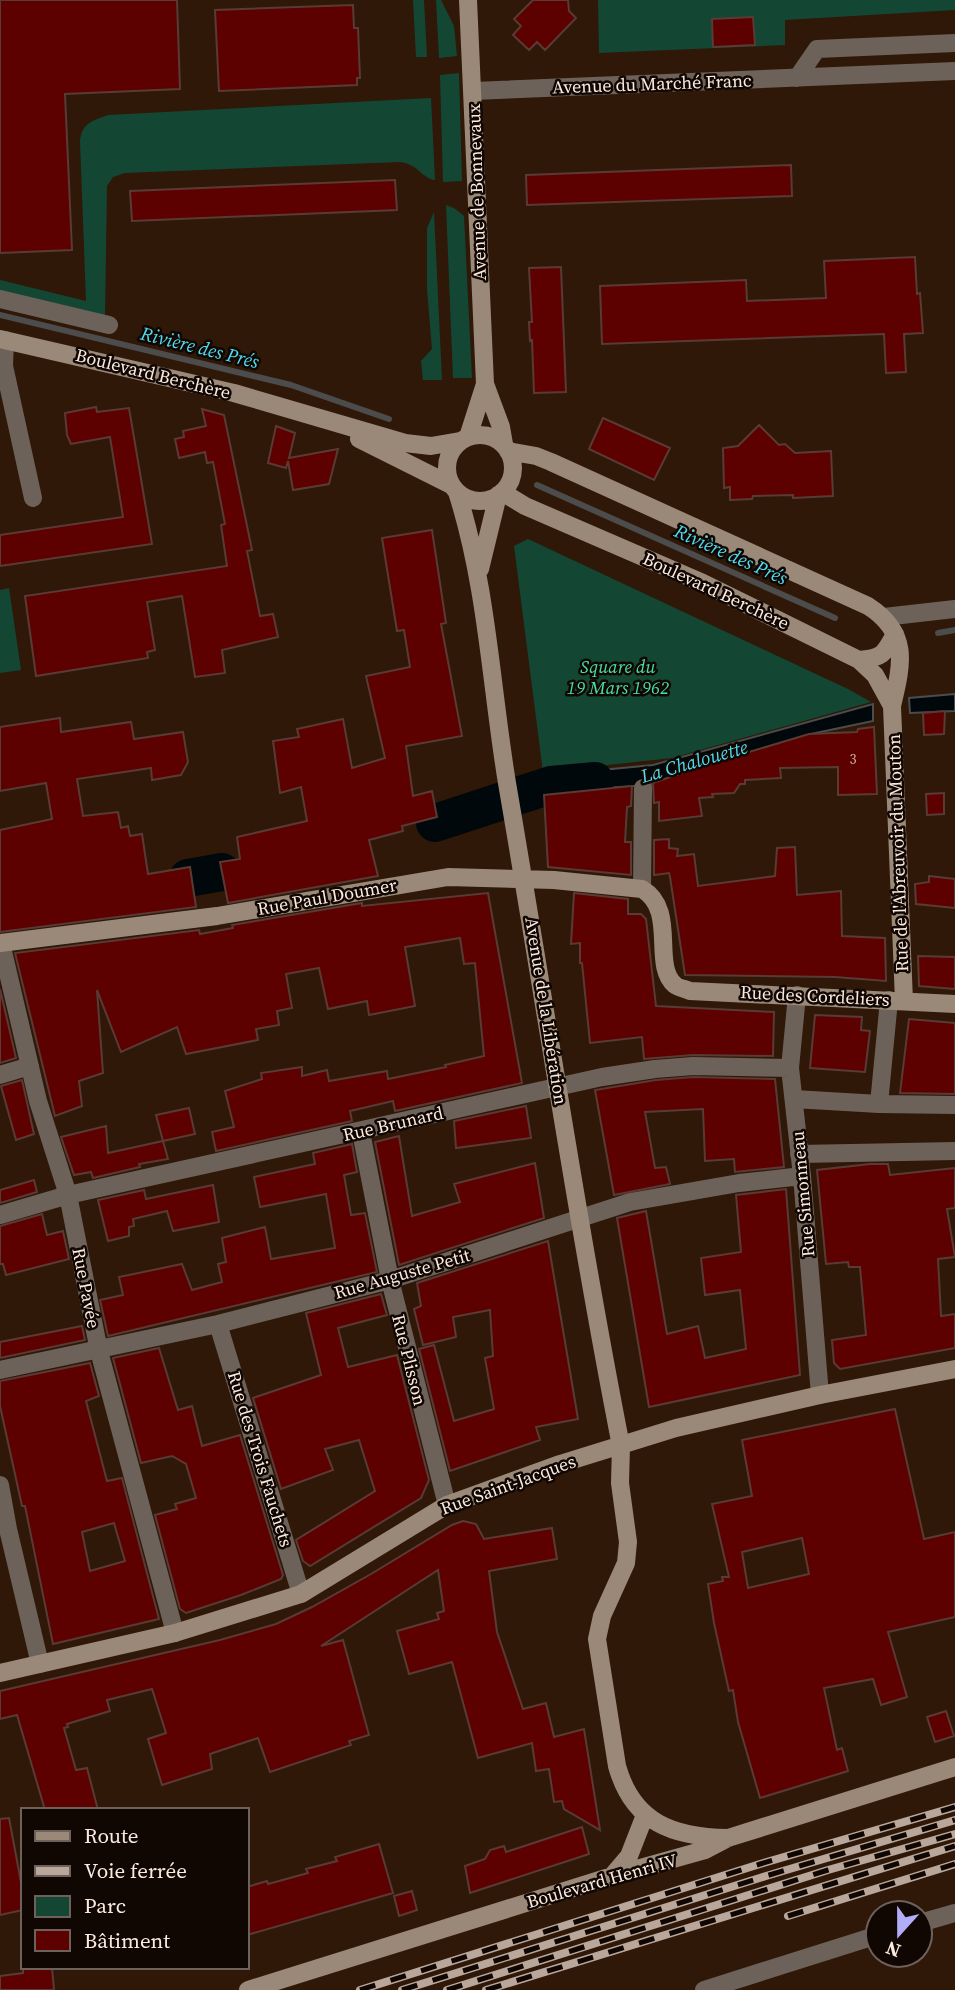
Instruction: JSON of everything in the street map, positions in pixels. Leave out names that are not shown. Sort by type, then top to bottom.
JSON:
[{"type":"street","name":"Avenue de Bonnevaux","points":[[468,0],[485,384],[502,427],[506,448]]},
{"type":"street","points":[[797,78],[817,49],[955,43]]},
{"type":"street","name":"Avenue du Marché Franc","points":[[473,91],[955,71]]},
{"type":"street","points":[[0,299],[109,325]]},
{"type":"street","points":[[2,339],[4,366],[33,498]]},
{"type":"street","name":"Boulevard Berchère","points":[[2,339],[234,393],[405,443],[431,446],[464,439]]},
{"type":"street","name":"Avenue de Bonnevaux","points":[[464,439],[485,384]]},
{"type":"street","name":"Boulevard Berchère","points":[[304,415],[454,488]]},
{"type":"street","points":[[506,448],[513,468],[508,485],[500,494],[488,500],[477,501],[466,498],[454,488],[446,465],[451,451],[464,439],[486,435],[506,448],[551,462],[868,606],[884,617],[955,609]]},
{"type":"street","name":"Avenue de la Libération","points":[[454,488],[467,524],[479,576],[506,775],[621,1446],[620,1483],[628,1542],[626,1563],[603,1616],[597,1639],[621,1781],[631,1800],[645,1815]]},
{"type":"street","name":"Boulevard Berchère","points":[[500,494],[703,583],[859,660]]},
{"type":"street","name":"Avenue de la Libération","points":[[479,576],[483,550],[500,494]]},
{"type":"street","points":[[489,534],[502,516],[526,506]]},
{"type":"street","name":"Rue de l'Abreuvoir du Mouton","points":[[884,617],[895,634],[902,666],[892,706],[896,1000]]},
{"type":"street","points":[[859,660],[877,659],[887,651],[895,634]]},
{"type":"street","name":"Rue de l'Abreuvoir du Mouton","points":[[859,660],[875,675],[892,706]]},
{"type":"street","points":[[643,788],[648,892]]},
{"type":"street","name":"Rue Paul Doumer","points":[[0,943],[206,918],[447,877],[524,879],[648,892]]},
{"type":"street","name":"Rue des Cordeliers","points":[[648,892],[660,910],[667,975],[675,986],[690,991],[955,1004]]},
{"type":"street","name":"Rue Pavée","points":[[0,943],[38,1101],[68,1195],[99,1351],[175,1633]]},
{"type":"street","name":"Rue Simonneau","points":[[797,995],[790,1068],[800,1154],[820,1395]]},
{"type":"street","points":[[879,1104],[896,1000]]},
{"type":"street","points":[[0,1075],[30,1066]]},
{"type":"street","name":"Rue Brunard","points":[[0,1215],[68,1195],[361,1132],[558,1086],[655,1069],[692,1066],[790,1068]]},
{"type":"street","points":[[794,1099],[955,1105]]},
{"type":"street","name":"Rue Plisson","points":[[361,1132],[390,1280],[447,1505]]},
{"type":"street","points":[[800,1154],[955,1151]]},
{"type":"street","name":"Rue Auguste Petit","points":[[0,1370],[218,1324],[390,1280],[630,1202],[738,1182],[802,1177]]},
{"type":"street","name":"Rue des Trois Fauchets","points":[[218,1324],[301,1594]]},
{"type":"street","name":"Rue Saint-Jacques","points":[[0,1673],[175,1633],[301,1594],[447,1505],[560,1464],[676,1429],[820,1395],[955,1369]]},
{"type":"street","points":[[0,1485],[40,1664]]},
{"type":"street","name":"Boulevard Henri IV","points":[[248,1990],[612,1876],[705,1850],[728,1838],[955,1767]]},
{"type":"street","points":[[612,1876],[629,1856],[645,1815],[679,1833],[699,1838],[728,1838]]},
{"type":"street","points":[[934,1919],[955,1913]]},
{"type":"street","points":[[704,1990],[864,1939]]},
{"type":"green space","points":[[413,0],[424,0],[427,57],[416,57]]},
{"type":"green space","points":[[436,0],[441,0],[454,26],[457,56],[439,58]]},
{"type":"green space","points":[[598,0],[955,0],[955,10],[785,20],[785,45],[599,53]]},
{"type":"green space","points":[[459,73],[462,181],[443,182],[440,75]]},
{"type":"green space","points":[[431,98],[435,180],[400,162],[125,173],[113,177],[107,186],[105,316],[0,291],[0,280],[86,301],[80,141],[86,126],[97,119],[108,115]]},
{"type":"green space","points":[[446,205],[464,216],[472,378],[453,378]]},
{"type":"green space","points":[[434,212],[442,380],[423,380],[421,361],[432,349],[427,289],[427,228]]},
{"type":"green space","name":"Square du 19 Mars 1962","points":[[528,539],[871,702],[672,758],[543,772],[514,546]]},
{"type":"green space","points":[[9,588],[21,670],[0,673],[0,590]]},
{"type":"water","points":[[955,694],[955,711],[910,713],[909,698]]},
{"type":"water","points":[[873,704],[873,721],[811,734],[648,785],[544,795],[540,776],[653,765]]},
{"type":"building","points":[[0,0],[177,0],[180,89],[65,94],[72,250],[0,253]]},
{"type":"building","points":[[533,0],[568,0],[569,11],[576,18],[545,50],[537,42],[529,50],[513,35],[521,26],[514,19]]},
{"type":"building","points":[[353,5],[354,28],[358,28],[360,78],[357,78],[357,85],[219,91],[215,10]]},
{"type":"building","points":[[753,17],[755,45],[713,47],[712,19]]},
{"type":"building","points":[[791,165],[792,196],[527,205],[526,175]]},
{"type":"building","points":[[395,180],[397,210],[132,221],[130,191]]},
{"type":"building","points":[[915,257],[923,333],[904,334],[906,372],[886,373],[884,334],[602,344],[600,286],[746,280],[747,301],[826,298],[824,261]]},
{"type":"building","points":[[561,267],[566,392],[534,393],[529,322],[532,322],[529,268]]},
{"type":"building","points":[[96,407],[97,412],[129,408],[152,544],[0,566],[0,535],[123,517],[110,437],[71,444],[67,435],[65,413]]},
{"type":"building","points":[[202,409],[224,415],[252,550],[247,551],[260,616],[273,614],[278,637],[222,650],[225,673],[195,677],[182,596],[147,602],[155,650],[147,652],[148,658],[36,676],[25,596],[227,566],[221,525],[225,524],[213,462],[207,463],[205,452],[179,458],[175,439],[184,437],[183,431],[206,426]]},
{"type":"building","points":[[603,418],[670,448],[654,480],[589,449]]},
{"type":"building","points":[[759,425],[779,445],[785,444],[795,453],[831,451],[833,496],[753,496],[752,499],[730,500],[730,487],[724,488],[723,448],[738,446]]},
{"type":"building","points":[[276,426],[295,433],[289,458],[338,449],[329,484],[293,490],[288,461],[286,468],[268,463]]},
{"type":"building","points":[[432,530],[446,623],[441,624],[462,736],[406,746],[413,796],[432,791],[437,817],[402,826],[403,831],[369,840],[378,876],[228,903],[220,862],[240,859],[237,837],[307,821],[301,787],[280,793],[273,741],[299,737],[297,729],[343,719],[352,768],[385,758],[366,676],[410,667],[404,630],[397,631],[382,538]]},
{"type":"building","points":[[945,711],[944,734],[924,735],[923,713]]},
{"type":"building","points":[[60,718],[61,732],[131,722],[134,739],[183,732],[188,762],[181,775],[152,780],[151,768],[77,779],[83,816],[118,812],[121,828],[128,826],[130,836],[142,834],[148,874],[190,867],[196,907],[0,932],[0,830],[52,819],[46,783],[0,791],[0,727]]},
{"type":"building","points":[[874,727],[877,794],[838,795],[838,767],[780,768],[781,778],[745,780],[745,784],[740,784],[734,793],[712,794],[713,797],[699,798],[702,816],[659,821],[659,802],[654,803],[653,783],[809,734],[857,732],[858,729]]},
{"type":"building","points":[[632,786],[631,806],[627,807],[625,842],[631,842],[631,875],[548,867],[544,795]]},
{"type":"building","points":[[944,793],[944,814],[927,815],[926,794]]},
{"type":"building","points":[[669,839],[669,848],[678,849],[677,856],[694,854],[698,886],[775,876],[777,848],[795,847],[797,895],[841,891],[842,936],[885,938],[886,981],[835,977],[685,975],[669,873],[654,875],[654,840]]},
{"type":"building","points":[[929,876],[955,879],[955,908],[916,904],[915,884],[929,882]]},
{"type":"building","points":[[488,893],[522,1083],[395,1111],[393,1101],[350,1111],[352,1121],[216,1151],[212,1132],[234,1127],[225,1091],[262,1079],[261,1073],[302,1067],[302,1076],[327,1070],[329,1081],[387,1071],[388,1079],[484,1056],[475,963],[464,964],[460,938],[405,947],[415,1006],[369,1015],[367,1001],[328,1009],[319,968],[286,974],[292,1008],[277,1011],[279,1025],[256,1029],[258,1040],[186,1054],[177,1027],[121,1052],[97,990],[103,1073],[79,1081],[82,1106],[55,1116],[15,953],[199,930],[200,934],[233,928],[232,925],[362,903],[362,906]]},
{"type":"building","points":[[574,893],[628,899],[628,914],[641,914],[646,919],[656,1006],[774,1012],[773,1056],[693,1055],[644,1059],[642,1037],[590,1043],[580,943],[571,944]]},
{"type":"building","points":[[918,956],[955,957],[955,989],[919,986]]},
{"type":"building","points":[[0,989],[16,1058],[0,1063]]},
{"type":"building","points":[[815,1015],[862,1017],[861,1030],[870,1031],[865,1072],[810,1068]]},
{"type":"building","points":[[909,1019],[955,1023],[955,1094],[900,1093]]},
{"type":"building","points":[[693,1077],[775,1079],[784,1167],[735,1172],[734,1159],[705,1161],[703,1109],[645,1112],[655,1168],[666,1167],[670,1184],[614,1195],[595,1090]]},
{"type":"building","points":[[22,1080],[34,1134],[16,1140],[1,1086]]},
{"type":"building","points":[[526,1106],[531,1138],[456,1148],[454,1121]]},
{"type":"building","points":[[189,1108],[195,1134],[163,1141],[156,1115]]},
{"type":"building","points":[[106,1126],[108,1153],[163,1141],[168,1159],[139,1164],[140,1167],[93,1178],[91,1172],[74,1175],[61,1137]]},
{"type":"building","points":[[399,1136],[412,1216],[460,1202],[454,1184],[535,1163],[544,1218],[399,1265],[375,1142]]},
{"type":"building","points":[[352,1144],[357,1172],[344,1175],[351,1215],[365,1213],[377,1272],[108,1336],[100,1300],[123,1295],[119,1277],[182,1264],[192,1290],[222,1282],[218,1264],[226,1262],[222,1238],[265,1227],[271,1259],[335,1248],[326,1194],[260,1207],[254,1177],[315,1164],[313,1153]]},
{"type":"building","points":[[888,1164],[890,1175],[955,1168],[955,1208],[947,1209],[955,1257],[938,1259],[941,1316],[955,1314],[955,1348],[840,1369],[834,1363],[832,1340],[866,1335],[860,1267],[849,1267],[848,1262],[826,1264],[817,1170]]},
{"type":"building","points":[[34,1180],[37,1192],[0,1203],[0,1190]]},
{"type":"building","points":[[213,1185],[219,1222],[173,1231],[167,1211],[133,1219],[134,1226],[129,1227],[129,1236],[108,1241],[98,1200],[144,1190],[146,1199]]},
{"type":"building","points":[[786,1189],[800,1375],[649,1407],[617,1218],[646,1211],[667,1334],[698,1326],[705,1358],[746,1349],[740,1290],[705,1295],[701,1258],[741,1252],[736,1195]]},
{"type":"building","points":[[42,1214],[47,1235],[63,1231],[69,1259],[6,1275],[3,1264],[0,1264],[0,1226]]},
{"type":"building","points":[[548,1241],[578,1419],[536,1427],[540,1440],[450,1471],[419,1349],[434,1345],[454,1421],[494,1409],[485,1358],[493,1356],[490,1310],[453,1317],[456,1337],[423,1345],[414,1309],[421,1306],[417,1283]]},
{"type":"building","points":[[381,1294],[387,1315],[338,1328],[348,1367],[397,1355],[429,1480],[421,1498],[310,1566],[303,1561],[296,1540],[375,1491],[359,1440],[325,1449],[333,1470],[281,1489],[253,1398],[321,1375],[306,1313]]},
{"type":"building","points":[[82,1326],[85,1340],[0,1358],[0,1342]]},
{"type":"building","points":[[159,1348],[178,1410],[192,1406],[202,1446],[240,1435],[283,1575],[281,1579],[241,1595],[186,1613],[180,1609],[155,1515],[177,1509],[175,1504],[196,1498],[186,1464],[172,1456],[141,1463],[113,1358]]},
{"type":"building","points":[[90,1363],[99,1396],[86,1401],[107,1481],[122,1478],[159,1619],[53,1644],[25,1506],[22,1506],[0,1406],[0,1381]],"holes":[[[114,1523],[125,1561],[90,1571],[82,1532]]]},
{"type":"building","points":[[895,1409],[924,1539],[955,1532],[955,1617],[888,1632],[907,1697],[881,1705],[873,1679],[824,1688],[837,1750],[842,1748],[848,1771],[760,1798],[738,1722],[733,1690],[729,1691],[708,1584],[723,1581],[722,1577],[729,1577],[712,1504],[752,1496],[742,1440]],"holes":[[[802,1538],[809,1574],[748,1588],[742,1552]]]},
{"type":"building","points":[[463,1521],[476,1524],[484,1539],[552,1528],[557,1559],[489,1571],[497,1632],[523,1709],[546,1703],[554,1737],[584,1729],[600,1830],[564,1809],[562,1801],[554,1802],[549,1769],[536,1771],[532,1743],[478,1758],[452,1662],[409,1674],[397,1631],[439,1619],[437,1613],[444,1611],[438,1570],[321,1646],[343,1640],[369,1735],[349,1741],[351,1745],[270,1772],[258,1738],[210,1754],[212,1769],[162,1785],[148,1739],[166,1733],[152,1689],[107,1700],[110,1711],[67,1724],[68,1727],[64,1728],[76,1770],[87,1768],[97,1808],[44,1808],[17,1715],[0,1719],[0,1691],[220,1640],[276,1624],[371,1574]]},
{"type":"building","points":[[946,1711],[954,1736],[935,1742],[927,1717]]},
{"type":"building","points":[[9,1818],[21,1882],[21,1910],[0,1915],[0,1819]]},
{"type":"building","points":[[582,1827],[589,1854],[470,1893],[465,1866],[485,1859],[490,1850],[504,1846],[506,1852]]},
{"type":"building","points":[[379,1844],[393,1893],[248,1935],[248,1887],[308,1873],[306,1869],[337,1861],[335,1857]]},
{"type":"building","points":[[412,1891],[417,1910],[399,1916],[394,1896]]},
{"type":"building","points":[[23,1969],[52,1969],[54,1990],[0,1990],[0,1976],[23,1973]]},
{"type":"waterway","name":"Rivière des Prés","points":[[0,315],[291,385],[389,419]]},
{"type":"waterway","name":"Rivière des Prés","points":[[537,485],[835,618]]},
{"type":"waterway","name":"Rivière des Prés","points":[[938,633],[955,630]]},
{"type":"waterway","name":"La Chalouette","points":[[435,823],[551,785],[595,781]]},
{"type":"waterway","name":"La Chalouette","points":[[188,878],[222,872]]},
{"type":"railway","points":[[360,1990],[760,1864],[955,1807]]},
{"type":"railway","points":[[402,1990],[955,1820]]},
{"type":"railway","points":[[447,1990],[828,1870],[955,1834]]},
{"type":"railway","points":[[486,1990],[955,1846]]},
{"type":"railway","points":[[788,1916],[955,1864]]}]
